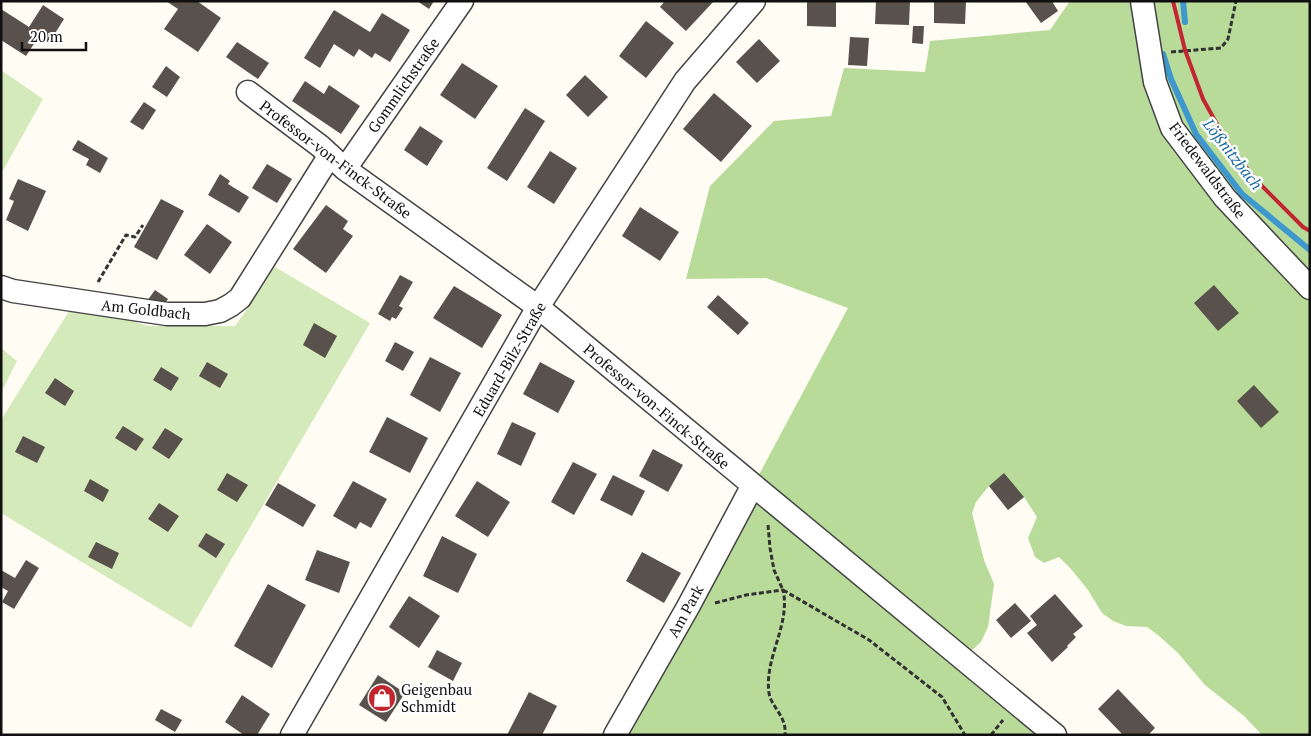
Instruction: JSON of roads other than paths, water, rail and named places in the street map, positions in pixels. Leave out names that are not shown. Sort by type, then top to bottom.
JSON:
[{"type":"street","name":"Gommlichstraße","points":[[337,162],[462,1]]},
{"type":"street","name":"Eduard-Bilz-Straße","points":[[292,735],[538,307],[685,81],[754,1]]},
{"type":"street","name":"Friedewaldstraße","points":[[1142,1],[1155,82],[1172,128],[1225,198],[1310,288]]},
{"type":"street","name":"Professor-von-Finck-Straße","points":[[248,92],[286,119],[337,162],[538,307],[1055,735]]},
{"type":"street","name":"Am Goldbach","points":[[1,287],[13,291],[167,314],[190,315],[220,311],[240,298],[337,162]]},
{"type":"street","name":"Am Park","points":[[615,735],[688,607],[753,485]]},
{"type":"waterway","name":"Lößnitzbach","points":[[1183,1],[1185,22]]},
{"type":"waterway","name":"Lößnitzbach","points":[[1163,54],[1171,79],[1196,134],[1242,194],[1310,250]]},
{"type":"railway","points":[[1173,1],[1185,50],[1203,99],[1227,142],[1256,180],[1303,227],[1310,231]]},
{"type":"place","name":"Geigenbau Schmidt","points":[[382,698]]}]
